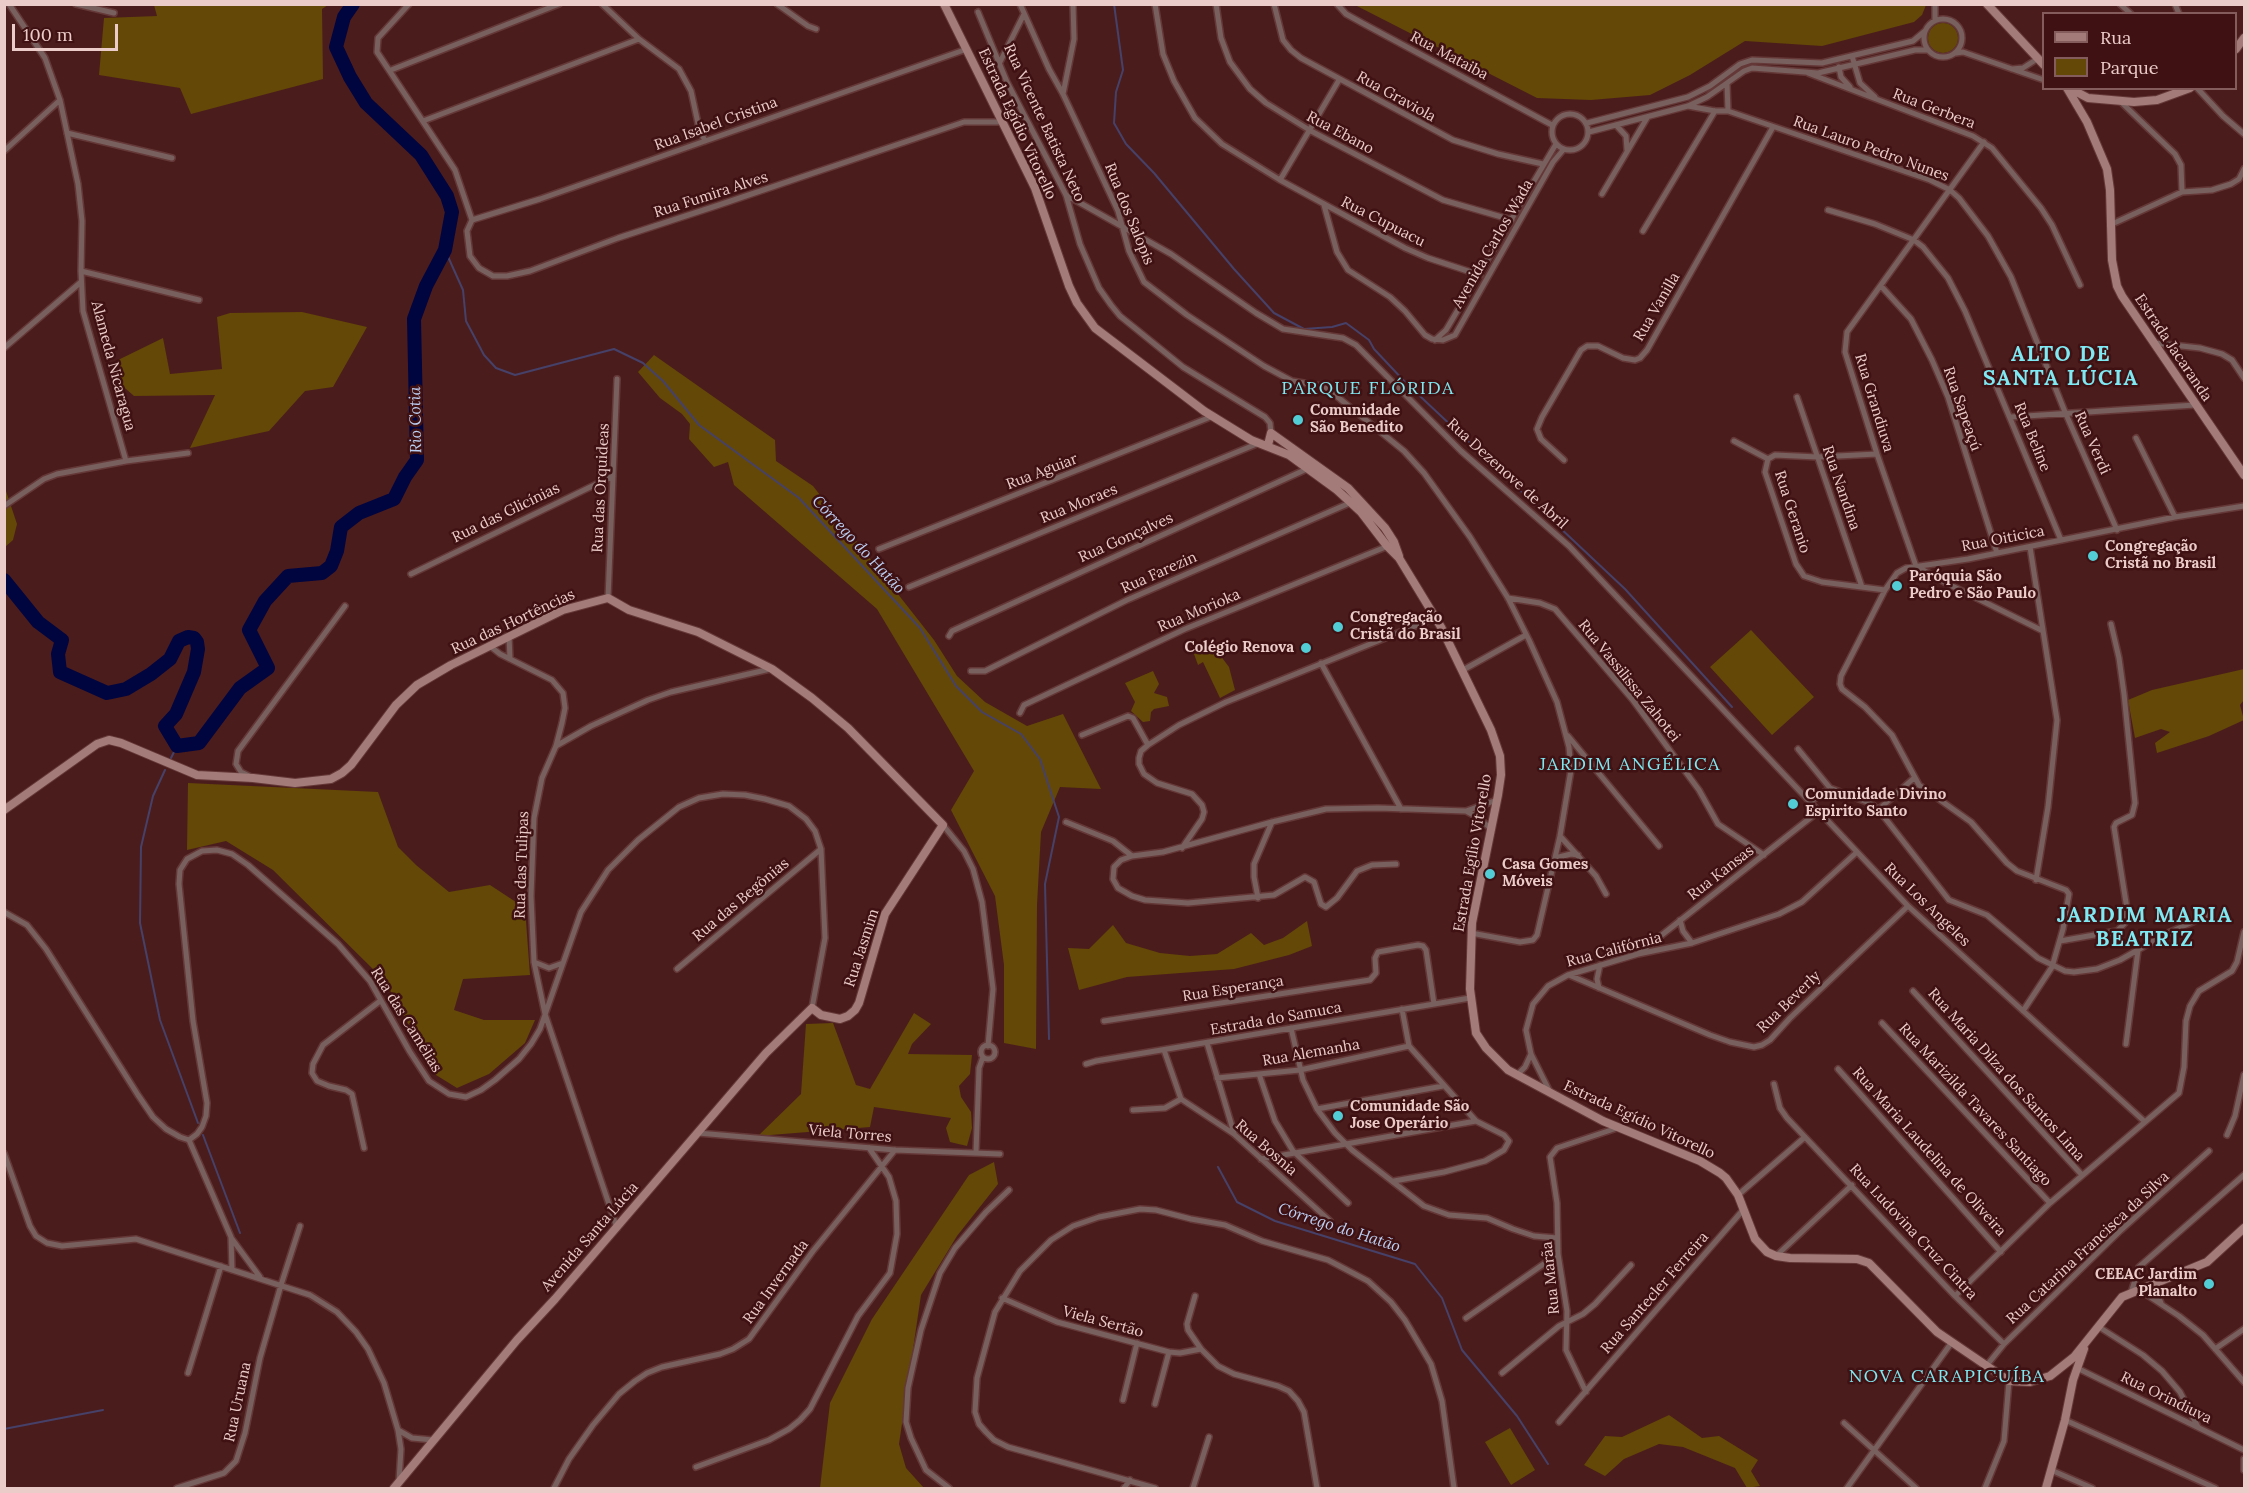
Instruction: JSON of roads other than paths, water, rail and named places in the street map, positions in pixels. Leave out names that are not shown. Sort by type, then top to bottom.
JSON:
[{"type":"street","name":"Alameda Nicaragua","points":[[9,4],[45,58],[60,100],[78,184],[82,221],[81,282],[85,319],[126,461]]},
{"type":"street","points":[[76,4],[114,13]]},
{"type":"street","points":[[409,4],[378,38],[377,52],[455,170],[472,220]]},
{"type":"street","points":[[391,70],[559,4]]},
{"type":"street","points":[[602,4],[639,39],[679,69],[691,91],[699,128],[705,141]]},
{"type":"street","name":"Estrada Egídio Vitorello","points":[[944,4],[1035,188],[1064,275],[1077,303],[1103,334],[1213,417]]},
{"type":"street","name":"Rua dos Salopis","points":[[1020,4],[1118,211],[1129,251],[1144,282],[1264,366],[1292,381],[1329,390],[1404,451],[1419,467],[1470,537],[1508,598],[1553,694],[1567,735]]},
{"type":"street","name":"Rua Cupuacu","points":[[1155,4],[1168,69],[1192,113],[1222,144],[1324,205],[1413,251],[1480,275]]},
{"type":"street","name":"Rua Ebano","points":[[1216,4],[1224,49],[1238,75],[1266,103],[1311,131],[1443,200],[1512,220]]},
{"type":"street","name":"Rua Graviola","points":[[1274,4],[1279,31],[1286,46],[1301,58],[1453,140],[1498,154],[1543,164]]},
{"type":"street","name":"Rua Mataiba","points":[[1338,4],[1346,14],[1552,125]]},
{"type":"street","points":[[1935,4],[1935,20]]},
{"type":"street","points":[[1987,4],[2040,62],[2023,68],[2010,69]]},
{"type":"street","points":[[778,5],[816,29]]},
{"type":"street","points":[[1063,94],[1074,39],[1073,5]]},
{"type":"street","name":"Rua Vicente Batista Neto","points":[[978,12],[1007,82],[1066,195],[1085,257],[1099,288],[1115,311],[1183,367],[1264,417],[1270,423],[1271,433]]},
{"type":"street","points":[[1000,62],[1024,14]]},
{"type":"street","points":[[1587,123],[1688,97],[1710,86],[1740,64],[1752,60],[1815,64],[1913,41],[1935,20],[1953,21],[1961,31],[1962,43],[1956,53]]},
{"type":"street","points":[[1924,31],[1927,50],[1932,54],[1944,57],[1964,52],[2042,80]]},
{"type":"street","points":[[423,121],[639,39]]},
{"type":"street","name":"Rua Isabel Cristina","points":[[472,220],[550,196],[967,49]]},
{"type":"street","points":[[1589,132],[1688,106],[1707,97],[1744,71],[1752,68],[1808,73],[1839,69],[1915,50],[1927,50]]},
{"type":"street","name":"Rua Gerbera","points":[[1852,57],[1863,88],[1881,100]]},
{"type":"street","points":[[1838,60],[1845,83],[1854,91]]},
{"type":"street","name":"Rua Gerbera","points":[[1808,73],[1984,142],[2006,162],[2042,208],[2080,285]]},
{"type":"street","points":[[1280,180],[1311,131],[1339,80]]},
{"type":"street","points":[[1727,84],[1728,111]]},
{"type":"street","name":"Estrada Jacaranda","points":[[2069,90],[2087,122],[2107,169],[2112,224],[2112,260],[2117,286],[2195,405],[2242,467],[2244,475]]},
{"type":"street","points":[[2072,90],[2088,98],[2120,101],[2157,100],[2184,90]]},
{"type":"street","points":[[2199,90],[2244,134]]},
{"type":"street","points":[[4,152],[60,100]]},
{"type":"street","points":[[2120,101],[2175,154],[2181,165],[2182,192]]},
{"type":"street","name":"Rua Lauro Pedro Nunes","points":[[1688,106],[1728,111],[1930,180],[1950,190],[1993,243],[2021,298]]},
{"type":"street","points":[[1643,231],[1715,111]]},
{"type":"street","points":[[1567,113],[1578,115],[1587,123],[1589,132],[1587,140],[1579,148],[1564,149],[1552,138],[1552,125],[1567,113]]},
{"type":"street","points":[[1602,194],[1647,118]]},
{"type":"street","name":"Rua Fumira Alves","points":[[472,220],[467,231],[470,256],[479,268],[493,276],[507,276],[530,271],[618,238],[964,122],[1003,122]]},
{"type":"street","points":[[1616,125],[1626,136],[1627,152]]},
{"type":"street","name":"Rua Vanilla","points":[[1564,460],[1541,439],[1537,429],[1581,350],[1587,346],[1598,346],[1623,358],[1635,360],[1647,350],[1773,127]]},
{"type":"street","points":[[67,133],[172,158]]},
{"type":"street","name":"Rua Grandiuva","points":[[1916,566],[1877,454],[1845,352],[1844,341],[1847,332],[1984,142]]},
{"type":"street","name":"Avenida Carlos Wada","points":[[1435,340],[1446,330],[1480,275],[1556,144]]},
{"type":"street","name":"Avenida Carlos Wada","points":[[1451,338],[1467,315],[1553,162],[1564,149]]},
{"type":"street","points":[[2112,224],[2182,192],[2212,190],[2231,184],[2239,179],[2244,169]]},
{"type":"street","name":"Rua Dezenove de Abril","points":[[1066,195],[1172,254],[1256,313],[1283,329],[1336,337],[1349,340],[1356,345],[1461,451],[1569,546],[1819,812]]},
{"type":"street","points":[[1324,205],[1337,252],[1348,270],[1390,297],[1425,335],[1435,340],[1451,338],[1446,330]]},
{"type":"street","points":[[1828,210],[1875,224],[1914,240]]},
{"type":"street","name":"Rua Beline","points":[[1914,240],[1948,278],[1965,311],[2061,540]]},
{"type":"street","points":[[81,271],[200,300]]},
{"type":"street","points":[[4,348],[81,282]]},
{"type":"street","name":"Rua Sapeaçú","points":[[1881,286],[1911,319],[1948,397],[1996,553]]},
{"type":"street","name":"Rua Verdi","points":[[2021,298],[2065,412],[2117,530]]},
{"type":"street","points":[[2152,342],[2200,348],[2222,354],[2232,360],[2244,378]]},
{"type":"street","name":"Rua das Orquideas","points":[[608,597],[617,380]]},
{"type":"street","name":"Rua Nandina","points":[[1797,397],[1862,587]]},
{"type":"street","points":[[2011,417],[2195,405]]},
{"type":"street","name":"Estrada Egílio Vitorello","points":[[1213,417],[1258,443],[1268,445],[1312,465]]},
{"type":"street","name":"Rua Aguiar","points":[[879,549],[1213,417]]},
{"type":"street","points":[[1268,445],[1271,433]]},
{"type":"street","name":"Estrada Egílio Vitorello","points":[[1271,433],[1385,528],[1391,544],[1463,670],[1491,730],[1500,756],[1502,775],[1471,933],[1470,998]]},
{"type":"street","points":[[2136,438],[2175,517]]},
{"type":"street","points":[[1734,441],[1768,459]]},
{"type":"street","name":"Rua Moraes","points":[[909,587],[1258,443]]},
{"type":"street","points":[[4,506],[44,479],[57,474],[126,461],[188,453]]},
{"type":"street","name":"Rua Geranio","points":[[1877,454],[1818,457],[1780,455],[1768,459],[1765,468],[1801,573],[1821,582],[1885,590]]},
{"type":"street","name":"Rua Gonçalves","points":[[949,636],[952,630],[1312,465]]},
{"type":"street","name":"Rua das Glicínias","points":[[411,574],[614,476]]},
{"type":"street","name":"Rua Farezin","points":[[971,671],[985,670],[1127,600],[1354,500]]},
{"type":"street","name":"Rua Oiticica","points":[[1914,778],[1892,735],[1865,706],[1842,689],[1840,684],[1840,676],[1885,590],[1897,573],[1916,566],[2030,547],[2175,517],[2244,506]]},
{"type":"street","name":"Rua Morioka","points":[[1020,713],[1024,705],[1185,629],[1391,544]]},
{"type":"street","points":[[2030,547],[2057,720],[2048,807],[2036,880]]},
{"type":"street","points":[[1916,566],[1955,588],[2043,631]]},
{"type":"street","points":[[608,597],[629,610],[698,632],[772,669],[848,728],[943,825],[964,851],[973,868],[982,902],[993,989],[988,1046]]},
{"type":"street","name":"Rua das Hortências","points":[[4,810],[97,744],[109,740],[121,743],[188,773],[295,783],[331,779],[351,765],[396,705],[417,685],[451,665],[563,610],[608,597]]},
{"type":"street","name":"Rua Vassilissa Zahotei","points":[[1508,598],[1540,603],[1555,609],[1632,699],[1699,790],[1718,824],[1764,855]]},
{"type":"street","points":[[253,778],[241,772],[236,764],[238,751],[345,606]]},
{"type":"street","points":[[1182,848],[1202,819],[1204,812],[1202,805],[1192,794],[1157,783],[1144,774],[1139,765],[1141,751],[1179,725],[1226,702],[1435,618]]},
{"type":"street","points":[[2060,941],[2110,933],[2122,928],[2125,923],[2127,909],[2114,831],[2116,823],[2132,815],[2135,802],[2122,685],[2111,624]]},
{"type":"street","points":[[1463,670],[1526,634]]},
{"type":"street","points":[[509,636],[510,659]]},
{"type":"street","name":"Rua das Tulipas","points":[[490,646],[552,680],[560,687],[565,708],[556,746],[542,778],[534,818],[531,896],[534,962],[545,1014],[617,1228]]},
{"type":"street","points":[[1321,663],[1401,809]]},
{"type":"street","points":[[556,746],[591,726],[648,700],[671,692],[772,669]]},
{"type":"street","points":[[1082,735],[1128,716],[1133,718],[1148,745]]},
{"type":"street","points":[[1567,735],[1659,846]]},
{"type":"street","points":[[1471,933],[1520,942],[1533,940],[1537,935],[1560,836],[1571,770],[1567,735]]},
{"type":"street","points":[[1798,749],[1830,788],[1862,799],[1878,810],[1949,900],[1987,915],[2038,958],[2052,966],[2074,972],[2097,969],[2210,914]]},
{"type":"street","points":[[1571,770],[1585,764],[1593,766]]},
{"type":"street","points":[[1878,810],[1914,778],[1928,792],[1971,822],[2007,863],[2017,871],[2066,890],[2069,894],[2060,941],[2052,966],[2024,1011]]},
{"type":"street","points":[[1810,802],[1830,788]]},
{"type":"street","name":"Rua das Camélias","points":[[189,1140],[202,1127],[207,1103],[193,1021],[179,884],[180,870],[187,859],[202,851],[217,850],[232,854],[248,865],[338,944],[370,981],[429,1081],[439,1089],[459,1097],[466,1097],[481,1090],[519,1059],[536,1036],[581,912],[595,886],[638,840],[679,807],[699,798],[723,794],[745,795],[781,804],[798,812],[806,819],[815,831],[821,849],[825,938],[812,1008]]},
{"type":"street","points":[[1396,864],[1372,865],[1358,871],[1337,898],[1326,907],[1321,904],[1314,882],[1308,878],[1298,880],[1278,894],[1258,898],[1188,903],[1162,902],[1132,896],[1118,888],[1113,879],[1116,863],[1132,856],[1182,848],[1326,809],[1466,811],[1497,800]]},
{"type":"street","points":[[1466,811],[1479,818],[1491,829]]},
{"type":"street","name":"Rua Kansas","points":[[1638,954],[1819,812]]},
{"type":"street","name":"Rua Los Angeles","points":[[1819,812],[1908,906],[2144,1121]]},
{"type":"street","points":[[1066,822],[1113,842],[1132,856]]},
{"type":"street","points":[[1258,898],[1254,864],[1272,822]]},
{"type":"street","name":"Rua Jasmim","points":[[812,1008],[821,1015],[840,1019],[855,1010],[885,914],[943,825]]},
{"type":"street","points":[[1560,836],[1596,876],[1606,894]]},
{"type":"street","name":"Rua das Begônias","points":[[677,969],[821,849]]},
{"type":"street","name":"Rua Califórnia","points":[[1550,1093],[1531,1054],[1526,1029],[1533,1004],[1548,986],[1568,975],[1638,954],[1692,943],[1790,909],[1802,902],[1857,852]]},
{"type":"street","points":[[1555,858],[1571,854],[1578,855]]},
{"type":"street","name":"Rua Beverly","points":[[1568,975],[1720,1039],[1744,1046],[1761,1045],[1770,1040],[1790,1018],[1908,906]]},
{"type":"street","points":[[4,912],[27,925],[46,949],[153,1117],[166,1129],[189,1140],[231,1237],[261,1278]]},
{"type":"street","name":"Rua Califórnia","points":[[1680,920],[1683,931],[1692,943]]},
{"type":"street","points":[[1955,1296],[2050,1203],[2179,1093],[2190,1006],[2199,991],[2232,971],[2237,962],[2244,932]]},
{"type":"street","name":"Rua Esperança","points":[[1104,1021],[1366,981],[1374,977],[1375,958],[1378,952],[1423,946],[1426,950],[1434,1004]]},
{"type":"street","points":[[2126,1044],[2138,950]]},
{"type":"street","points":[[534,962],[549,968],[563,963]]},
{"type":"street","points":[[1599,988],[1600,965]]},
{"type":"street","name":"Rua Maria Dilza dos Santos Lima","points":[[1913,991],[2082,1175]]},
{"type":"street","name":"Estrada Egídio Vitorello","points":[[1470,998],[1476,1033],[1480,1041],[1508,1070],[1617,1128],[1710,1166],[1726,1178],[1738,1196],[1751,1233],[1758,1244],[1776,1256]]},
{"type":"street","name":"Estrada do Samuca","points":[[1086,1064],[1470,998]]},
{"type":"street","points":[[364,1148],[352,1094],[317,1081],[312,1073],[313,1065],[323,1045],[380,1001]]},
{"type":"street","name":"Avenida Santa Lúcia","points":[[396,1485],[517,1340],[617,1228],[766,1053],[812,1008]]},
{"type":"street","points":[[1394,1181],[1467,1167],[1485,1161],[1507,1147],[1509,1141],[1507,1137],[1476,1121],[1409,1046],[1402,1009]]},
{"type":"street","name":"Rua Marizilda Tavares Santiago","points":[[1882,1023],[2050,1203]]},
{"type":"street","points":[[1291,1028],[1300,1070],[1317,1109],[1329,1126],[1345,1143],[1424,1206],[1449,1215],[1487,1218],[1513,1230],[1534,1236],[1557,1238]]},
{"type":"street","points":[[1207,1043],[1234,1134]]},
{"type":"street","points":[[982,1057],[988,1059],[994,1055],[993,1049],[988,1046]]},
{"type":"street","points":[[976,1153],[979,1073],[982,1049],[988,1046]]},
{"type":"street","name":"Rua Alemanha","points":[[1217,1078],[1300,1070],[1409,1046]]},
{"type":"street","points":[[1133,1110],[1164,1108],[1181,1099],[1164,1050]]},
{"type":"street","points":[[1517,1075],[1525,1067],[1531,1054]]},
{"type":"street","name":"Rua Maria Laudelina de Oliveira","points":[[1838,1069],[2001,1252]]},
{"type":"street","name":"Rua Bosnia","points":[[1259,1074],[1275,1120],[1293,1151],[1348,1203]]},
{"type":"street","points":[[2227,1135],[2235,1116],[2244,1075]]},
{"type":"street","name":"Rua Ludovina Cruz Cintra","points":[[1774,1084],[1780,1108],[1805,1137],[1955,1296],[2004,1344]]},
{"type":"street","points":[[1317,1109],[1443,1086]]},
{"type":"street","points":[[2240,1095],[2244,1105]]},
{"type":"street","name":"Rua Bosnia","points":[[1181,1099],[1234,1134],[1330,1221]]},
{"type":"street","points":[[1261,1159],[1293,1151],[1476,1121]]},
{"type":"street","name":"Rua Marãa","points":[[1586,1392],[1566,1350],[1568,1322],[1558,1254],[1558,1214],[1551,1154],[1557,1148],[1617,1128]]},
{"type":"street","name":"Viela Torres","points":[[698,1133],[895,1150],[999,1154]]},
{"type":"street","points":[[1738,1196],[1805,1137]]},
{"type":"street","points":[[696,1467],[768,1440],[789,1429],[800,1420],[810,1409],[848,1332],[890,1273],[897,1234],[893,1188],[869,1148]]},
{"type":"street","name":"Rua Invernada","points":[[554,1488],[569,1460],[593,1425],[619,1394],[635,1381],[662,1367],[720,1354],[749,1339],[813,1251],[895,1150]]},
{"type":"street","name":"Rua Catarina Francisca da Silva","points":[[1988,1365],[2004,1344],[2120,1231],[2209,1151]]},
{"type":"street","points":[[4,1153],[30,1226],[36,1236],[47,1243],[62,1246],[136,1239],[261,1278],[310,1295],[327,1304],[357,1332],[384,1383],[398,1430],[401,1449],[396,1485]]},
{"type":"street","points":[[2132,1293],[2139,1267],[2244,1175]]},
{"type":"street","points":[[1776,1256],[1852,1185]]},
{"type":"street","points":[[949,1488],[927,1470],[911,1438],[906,1422],[909,1388],[921,1330],[940,1273],[955,1248],[986,1212],[1009,1190]]},
{"type":"street","points":[[1155,1488],[1008,1447],[994,1440],[979,1424],[974,1398],[977,1378],[995,1312],[1020,1271],[1051,1240],[1086,1221],[1140,1209],[1156,1210],[1225,1225],[1262,1241],[1335,1263],[1368,1281],[1391,1302],[1426,1355],[1442,1401],[1454,1488]]},
{"type":"street","name":"Rua Santecler Ferreira","points":[[1586,1392],[1743,1210]]},
{"type":"street","name":"Rua Uruana","points":[[177,1488],[224,1473],[236,1461],[245,1433],[260,1358],[300,1226]]},
{"type":"street","points":[[1776,1256],[1864,1260],[1937,1332],[2009,1380],[2030,1382],[2050,1376],[2065,1365],[2099,1328],[2116,1303],[2156,1282],[2175,1277],[2207,1262],[2244,1227]]},
{"type":"street","points":[[231,1237],[232,1270]]},
{"type":"street","points":[[1466,1318],[1558,1254]]},
{"type":"street","points":[[1502,1372],[1554,1330],[1595,1304],[1631,1265]]},
{"type":"street","points":[[188,1373],[221,1266]]},
{"type":"street","points":[[2156,1282],[2156,1290],[2162,1304]]},
{"type":"street","points":[[2141,1291],[2194,1328],[2216,1349],[2244,1382]]},
{"type":"street","points":[[1195,1296],[1187,1324],[1188,1330],[1201,1349],[1218,1366],[1234,1374],[1278,1386],[1289,1391],[1298,1401],[1304,1412],[1317,1488]]},
{"type":"street","name":"Viela Sertão","points":[[1002,1298],[1057,1322],[1168,1352],[1180,1353],[1201,1349]]},
{"type":"street","points":[[2099,1328],[2143,1354],[2162,1371],[2180,1392],[2198,1427]]},
{"type":"street","points":[[2216,1349],[2244,1329]]},
{"type":"street","points":[[1846,1488],[1952,1342]]},
{"type":"street","points":[[1123,1400],[1137,1343]]},
{"type":"street","points":[[2046,1488],[2066,1420],[2077,1368],[2086,1343]]},
{"type":"street","points":[[1155,1404],[1168,1352]]},
{"type":"street","name":"Rua Orindiuva","points":[[2077,1368],[2244,1450]]},
{"type":"street","points":[[1985,1488],[2004,1441],[2009,1380]]},
{"type":"street","points":[[1559,1422],[1586,1392]]},
{"type":"street","points":[[2066,1420],[2215,1488]]},
{"type":"street","points":[[1844,1423],[1916,1488]]},
{"type":"street","points":[[398,1430],[412,1438],[433,1440]]},
{"type":"street","points":[[1193,1488],[1209,1437]]},
{"type":"street","points":[[2244,1459],[2244,1470]]},
{"type":"street","points":[[2051,1470],[2092,1488]]},
{"type":"street","points":[[1124,1488],[1130,1480]]},
{"type":"waterway","name":"Rio Cotia","points":[[4,580],[38,622],[62,640],[58,654],[60,672],[107,693],[126,689],[151,674],[170,659],[179,641],[188,637],[194,638],[198,649],[194,672],[176,714],[165,726],[177,746],[199,743],[240,688],[268,668],[249,630],[265,601],[288,576],[322,573],[331,566],[337,551],[341,527],[359,513],[394,499],[417,460],[414,319],[426,286],[445,250],[452,212],[447,196],[421,155],[366,103],[350,77],[336,47],[344,17],[353,4]]},
{"type":"waterway","points":[[1114,4],[1123,70],[1116,92],[1114,123],[1126,144],[1154,173],[1234,269],[1274,313],[1304,329],[1332,327],[1346,323],[1369,340],[1374,349],[1406,383],[1625,589],[1732,707]]},
{"type":"waterway","name":"Córrego do Hatão","points":[[445,250],[463,290],[466,321],[484,355],[496,368],[515,375],[614,349],[643,363],[663,381],[699,425],[799,498],[920,628],[956,686],[982,712],[1021,734],[1040,759],[1059,817],[1045,884],[1049,1039]]},
{"type":"waterway","points":[[171,758],[177,746]]},
{"type":"waterway","points":[[165,770],[153,796],[141,847],[140,923],[160,1020],[198,1123]]},
{"type":"waterway","points":[[203,1135],[240,1233]]},
{"type":"waterway","name":"Córrego do Hatão","points":[[1218,1167],[1237,1202],[1275,1221],[1415,1264],[1442,1298],[1462,1350],[1517,1416],[1548,1464]]},
{"type":"waterway","points":[[4,1429],[103,1410]]},
{"type":"place","name":"Comunidade São Benedito","points":[[1298,420]]},
{"type":"place","name":"Congregação Cristã no Brasil","points":[[2093,556]]},
{"type":"place","name":"Paróquia São Pedro e São Paulo","points":[[1897,586]]},
{"type":"place","name":"Congregação Cristã do Brasil","points":[[1338,627]]},
{"type":"place","name":"Colégio Renova","points":[[1306,648]]},
{"type":"place","name":"Comunidade Divino Espirito Santo","points":[[1793,804]]},
{"type":"place","name":"Casa Gomes Móveis","points":[[1490,874]]},
{"type":"place","name":"Comunidade São Jose Operário","points":[[1338,1116]]},
{"type":"place","name":"CEEAC Jardim Planalto","points":[[2209,1284]]},
{"type":"district","name":"ALTO DE SANTA LÚCIA","points":[[2061,367]]},
{"type":"district","name":"PARQUE FLÓRIDA","points":[[1368,389]]},
{"type":"district","name":"JARDIM ANGÉLICA","points":[[1630,765]]},
{"type":"district","name":"JARDIM MARIA BEATRIZ","points":[[2145,928]]},
{"type":"district","name":"NOVA CARAPICUÍBA","points":[[1947,1377]]}]
